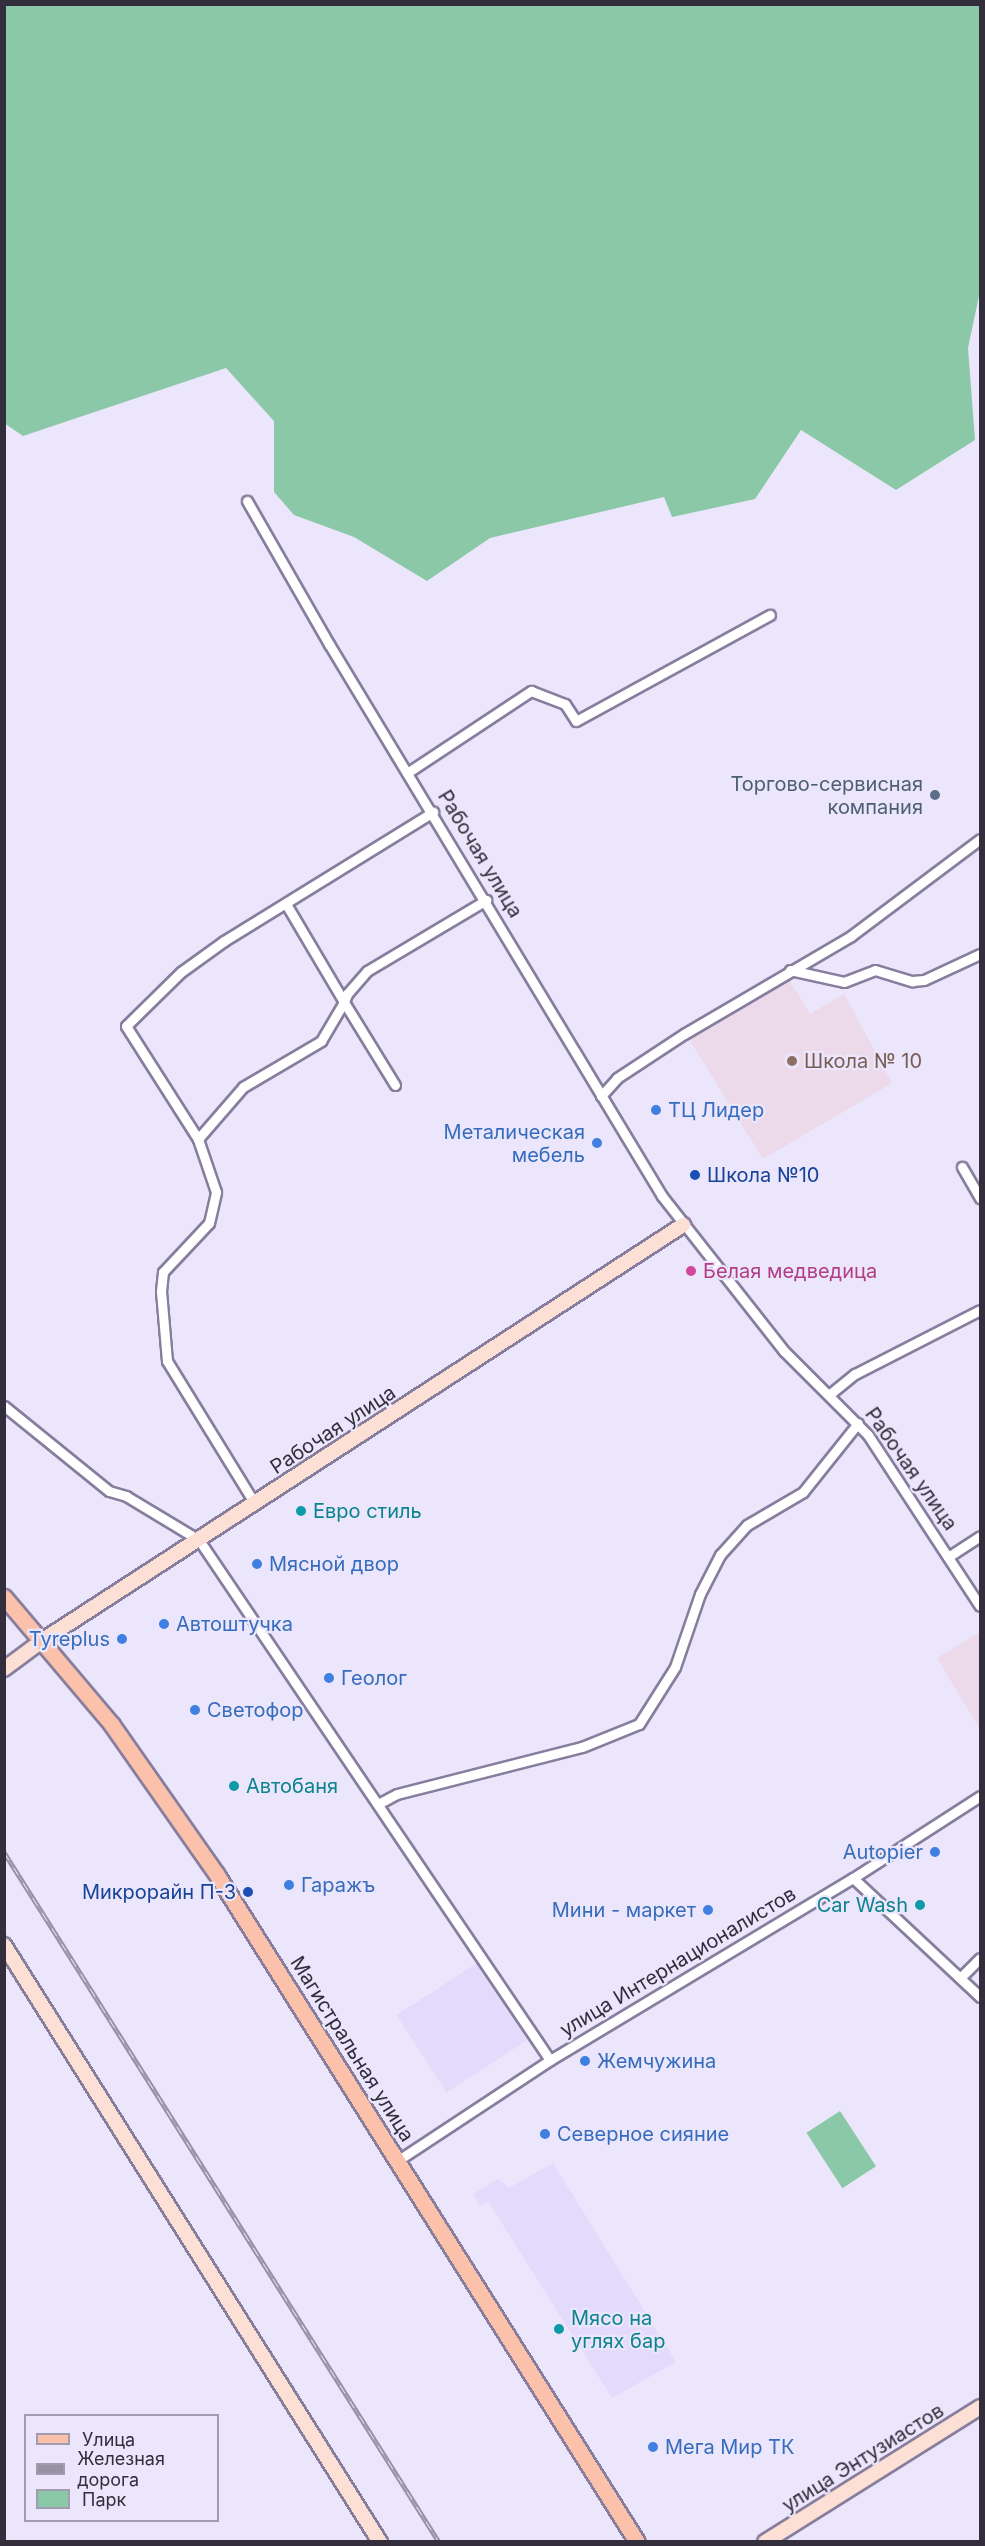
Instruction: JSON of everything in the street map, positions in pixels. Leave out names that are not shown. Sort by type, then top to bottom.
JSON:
[{"type":"main road","name":"Магистральная улица","points":[[4,1597],[43,1640],[112,1725],[184,1826],[637,2541]]},
{"type":"street","name":"Рабочая улица","points":[[247,501],[601,1096],[683,1225],[784,1351],[858,1423],[981,1606]]},
{"type":"street","points":[[407,773],[531,691],[565,704],[576,721],[770,615]]},
{"type":"street","points":[[255,1504],[167,1361],[161,1291],[163,1272],[199,1237],[217,1202],[213,1175],[198,1139],[126,1026],[181,972],[286,903],[433,812]]},
{"type":"street","points":[[601,1096],[617,1078],[790,970],[857,932],[981,838]]},
{"type":"street","points":[[198,1139],[243,1087],[321,1041],[353,985],[367,971],[486,900]]},
{"type":"street","points":[[286,903],[395,1085]]},
{"type":"street","points":[[790,970],[844,982],[875,970],[912,981],[924,980],[981,954]]},
{"type":"street","points":[[962,1167],[981,1198]]},
{"type":"street","name":"Рабочая улица","points":[[4,1669],[43,1640],[683,1225]]},
{"type":"street","points":[[830,1394],[855,1374],[981,1310]]},
{"type":"street","points":[[4,1406],[109,1491],[126,1496],[199,1540],[550,2060]]},
{"type":"street","points":[[378,1804],[397,1794],[582,1748],[639,1724],[675,1666],[700,1594],[720,1555],[747,1525],[803,1492],[858,1423]]},
{"type":"street","points":[[948,1557],[981,1536]]},
{"type":"street","name":"улица Интернационалистов","points":[[397,2161],[550,2060],[853,1878],[981,1796]]},
{"type":"street","points":[[853,1878],[981,1997]]},
{"type":"street","points":[[4,1946],[380,2541]]},
{"type":"street","points":[[960,1978],[981,1958]]},
{"type":"street","name":"улица Энтузиастов","points":[[765,2541],[981,2407]]},
{"type":"shaded area","name":"Школа № 10","points":[[790,981],[810,1014],[844,994],[892,1083],[763,1159],[689,1039]]},
{"type":"shaded area","points":[[980,1632],[980,1729],[937,1658]]},
{"type":"shaded area","points":[[477,1963],[527,2040],[447,2092],[396,2015]]},
{"type":"shaded area","points":[[553,2163],[676,2362],[612,2398],[488,2201],[480,2206],[473,2194],[498,2179],[509,2188]]},
{"type":"green space","points":[[5,4],[980,5],[980,291],[968,348],[975,440],[896,490],[801,430],[755,499],[672,517],[664,497],[490,538],[427,581],[354,537],[294,515],[274,492],[274,421],[226,368],[23,436],[4,423]]},
{"type":"green space","points":[[840,2111],[876,2166],[842,2188],[806,2133]]},
{"type":"railway","points":[[4,1852],[439,2542]]},
{"type":"place","name":"Торгово-сервисная компания","points":[[935,795]]},
{"type":"place","name":"Школа № 10","points":[[792,1061]]},
{"type":"place","name":"ТЦ Лидер","points":[[656,1110]]},
{"type":"place","name":"Металическая мебель","points":[[597,1143]]},
{"type":"place","name":"Школа №10","points":[[695,1175]]},
{"type":"place","name":"Белая медведица","points":[[691,1271]]},
{"type":"place","name":"Евро стиль","points":[[301,1511]]},
{"type":"place","name":"Мясной двор","points":[[257,1564]]},
{"type":"place","name":"Автоштучка","points":[[164,1624]]},
{"type":"place","name":"Tyreplus","points":[[122,1639]]},
{"type":"place","name":"Геолог","points":[[329,1678]]},
{"type":"place","name":"Светофор","points":[[195,1710]]},
{"type":"place","name":"Автобаня","points":[[234,1786]]},
{"type":"place","name":"Autopier","points":[[935,1852]]},
{"type":"place","name":"Гаражъ","points":[[289,1885]]},
{"type":"place","name":"Микрорайн П-3","points":[[248,1892]]},
{"type":"place","name":"Car Wash","points":[[920,1905]]},
{"type":"place","name":"Мини - маркет","points":[[708,1910]]},
{"type":"place","name":"Жемчужина","points":[[585,2061]]},
{"type":"place","name":"Северное сияние","points":[[545,2134]]},
{"type":"place","name":"Мясо на углях бар","points":[[559,2329]]},
{"type":"place","name":"Мега Мир ТК","points":[[653,2447]]}]
